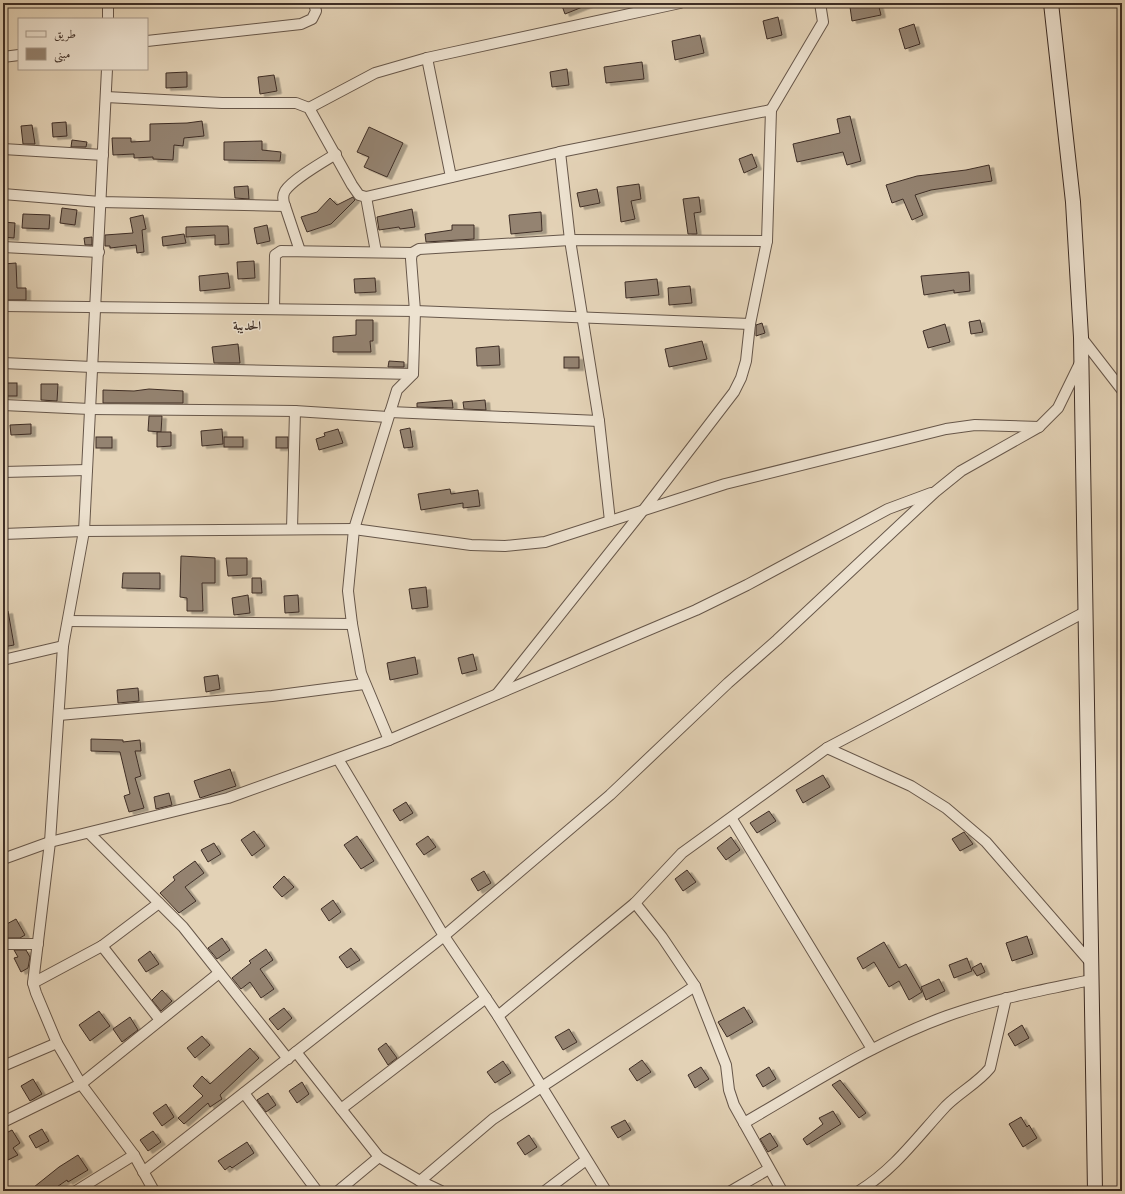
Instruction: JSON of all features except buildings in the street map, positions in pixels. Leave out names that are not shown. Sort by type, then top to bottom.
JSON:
[{"type":"main road","points":[[1051,3],[1057,43],[1073,202],[1081,337],[1095,1191]]},
{"type":"street","points":[[108,3],[108,18]]},
{"type":"street","points":[[148,41],[301,24],[312,19],[316,11],[314,3]]},
{"type":"street","points":[[309,108],[375,73],[427,58],[680,3]]},
{"type":"street","points":[[495,695],[646,508],[734,392],[741,378],[746,361],[750,324],[767,241],[771,110],[823,22],[820,3]]},
{"type":"street","points":[[3,57],[18,55]]},
{"type":"street","points":[[427,58],[451,178]]},
{"type":"street","points":[[107,70],[84,531],[63,646],[50,842],[33,983],[57,1043],[81,1084],[134,1155],[154,1191]]},
{"type":"street","points":[[106,97],[222,104],[296,104],[309,108],[336,154],[352,186],[359,194],[366,197],[560,152],[771,110]]},
{"type":"street","points":[[3,149],[102,155]]},
{"type":"street","points":[[560,152],[570,240],[581,316],[599,421],[610,521]]},
{"type":"street","points":[[300,251],[285,206],[283,198],[285,192],[291,185],[336,154]]},
{"type":"street","points":[[3,194],[100,202],[285,206]]},
{"type":"street","points":[[366,197],[376,252]]},
{"type":"street","points":[[274,309],[275,255],[280,251],[412,252],[419,249],[570,240],[767,241]]},
{"type":"street","points":[[3,247],[99,252]]},
{"type":"street","points":[[389,740],[364,684],[352,624],[348,591],[354,529],[397,390],[413,374],[415,311],[411,259],[412,252]]},
{"type":"street","points":[[3,306],[415,311],[581,316],[750,324]]},
{"type":"street","points":[[1081,337],[1122,390]]},
{"type":"street","points":[[143,1172],[444,936],[610,795],[728,683],[777,640],[935,492],[961,471],[1039,427],[1058,408],[1081,361]]},
{"type":"street","points":[[3,363],[92,367],[413,374]]},
{"type":"street","points":[[3,404],[90,409],[295,411],[599,421]]},
{"type":"street","points":[[292,529],[295,411]]},
{"type":"street","points":[[3,534],[84,531],[354,529],[471,545],[505,546],[546,542],[646,508],[725,484],[946,429],[975,425],[1039,427]]},
{"type":"street","points":[[3,472],[87,470]]},
{"type":"street","points":[[3,859],[50,842],[228,798],[389,740],[696,610],[747,585],[888,509],[935,492]]},
{"type":"street","points":[[498,1016],[635,903],[682,853],[732,819],[828,748],[1085,612]]},
{"type":"street","points":[[68,621],[352,624]]},
{"type":"street","points":[[3,660],[63,646]]},
{"type":"street","points":[[59,715],[272,696],[364,684]]},
{"type":"street","points":[[828,748],[911,786],[946,808],[986,842],[1091,963]]},
{"type":"street","points":[[338,759],[444,936],[498,1016],[606,1191]]},
{"type":"street","points":[[732,819],[872,1049]]},
{"type":"street","points":[[88,833],[183,927],[219,973],[341,1109],[379,1157],[420,1181],[441,1191]]},
{"type":"street","points":[[33,983],[102,946],[158,903]]},
{"type":"street","points":[[635,903],[662,937],[695,986],[726,1065],[729,1090],[734,1105],[782,1191]]},
{"type":"street","points":[[3,944],[38,944]]},
{"type":"street","points":[[102,946],[160,1020]]},
{"type":"street","points":[[3,1122],[81,1084],[219,973]]},
{"type":"street","points":[[744,1123],[872,1049],[947,1016],[1006,998],[1091,980]]},
{"type":"street","points":[[420,1181],[483,1126],[540,1086],[695,986]]},
{"type":"street","points":[[341,1109],[486,998]]},
{"type":"street","points":[[859,1191],[887,1172],[946,1106],[957,1095],[983,1076],[990,1068],[1006,998]]},
{"type":"street","points":[[3,1066],[57,1043]]},
{"type":"street","points":[[244,1093],[317,1191]]},
{"type":"street","points":[[76,1191],[134,1155]]},
{"type":"street","points":[[338,1191],[379,1157]]},
{"type":"street","points":[[545,1191],[586,1160]]},
{"type":"street","points":[[731,1191],[769,1169]]},
{"type":"district","name":"الحديبة","points":[[247,325]]}]
